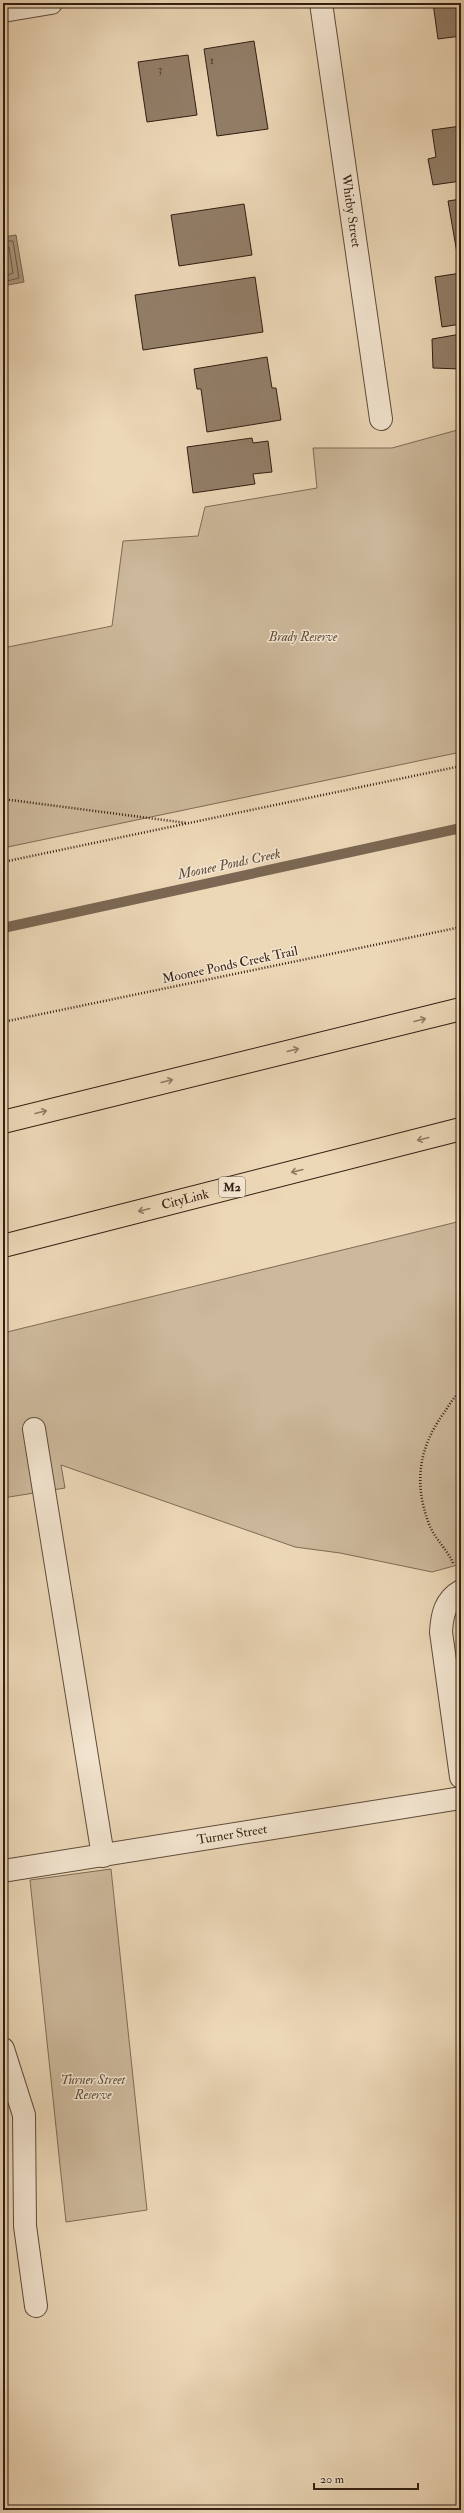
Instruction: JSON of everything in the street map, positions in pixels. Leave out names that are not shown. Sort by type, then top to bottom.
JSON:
[{"type":"highway","points":[[3,1122],[461,1009]]},
{"type":"highway","name":"CityLink","points":[[3,1246],[461,1129]]},
{"type":"street","points":[[3,11],[51,3]]},
{"type":"street","name":"Whitby Street","points":[[321,3],[381,419]]},
{"type":"street","points":[[34,1429],[103,1856]]},
{"type":"street","points":[[458,1581],[453,1596],[446,1605],[442,1616],[441,1632],[461,1777]]},
{"type":"street","name":"Turner Street","points":[[3,1871],[461,1798]]},
{"type":"street","points":[[3,2049],[24,2115],[25,2226],[36,2306]]},
{"type":"path","points":[[3,862],[461,766]]},
{"type":"path","points":[[3,799],[190,824]]},
{"type":"path","name":"Moonee Ponds Creek Trail","points":[[3,1022],[461,927]]},
{"type":"path","points":[[458,1581],[448,1551],[429,1526],[422,1499],[420,1470],[425,1445],[434,1425],[461,1391]]},
{"type":"green space","name":"Brady Reserve","points":[[461,429],[461,752],[3,848],[3,648],[112,626],[123,541],[198,536],[205,507],[317,488],[313,448],[392,448]]},
{"type":"green space","points":[[461,1221],[461,1468],[457,1473],[461,1492],[461,1564],[432,1572],[340,1553],[295,1547],[61,1465],[65,1488],[3,1498],[3,1333]]},
{"type":"green space","name":"Turner Street Reserve","points":[[111,1869],[147,2210],[66,2222],[30,1880]]},
{"type":"water","points":[[16,235],[24,282],[3,286],[3,237]]},
{"type":"building","points":[[433,3],[461,3],[461,36],[438,39]]},
{"type":"building","points":[[254,41],[268,129],[217,136],[204,49]]},
{"type":"building","points":[[188,55],[197,115],[147,122],[138,62]]},
{"type":"building","points":[[461,126],[461,181],[433,185],[428,159],[436,157],[432,130]]},
{"type":"building","points":[[461,199],[461,252],[457,253],[448,201]]},
{"type":"building","points":[[244,204],[252,255],[179,266],[171,215]]},
{"type":"building","points":[[461,273],[461,324],[442,327],[435,277]]},
{"type":"building","points":[[255,277],[263,332],[143,350],[135,295]]},
{"type":"building","points":[[461,334],[461,369],[433,368],[432,339]]},
{"type":"building","points":[[267,357],[272,388],[276,388],[281,420],[207,432],[201,389],[197,389],[194,369]]},
{"type":"building","points":[[252,438],[253,443],[268,441],[272,472],[253,474],[255,484],[193,493],[187,447]]},
{"type":"waterway","name":"Moonee Ponds Creek","points":[[3,928],[461,828]]}]
